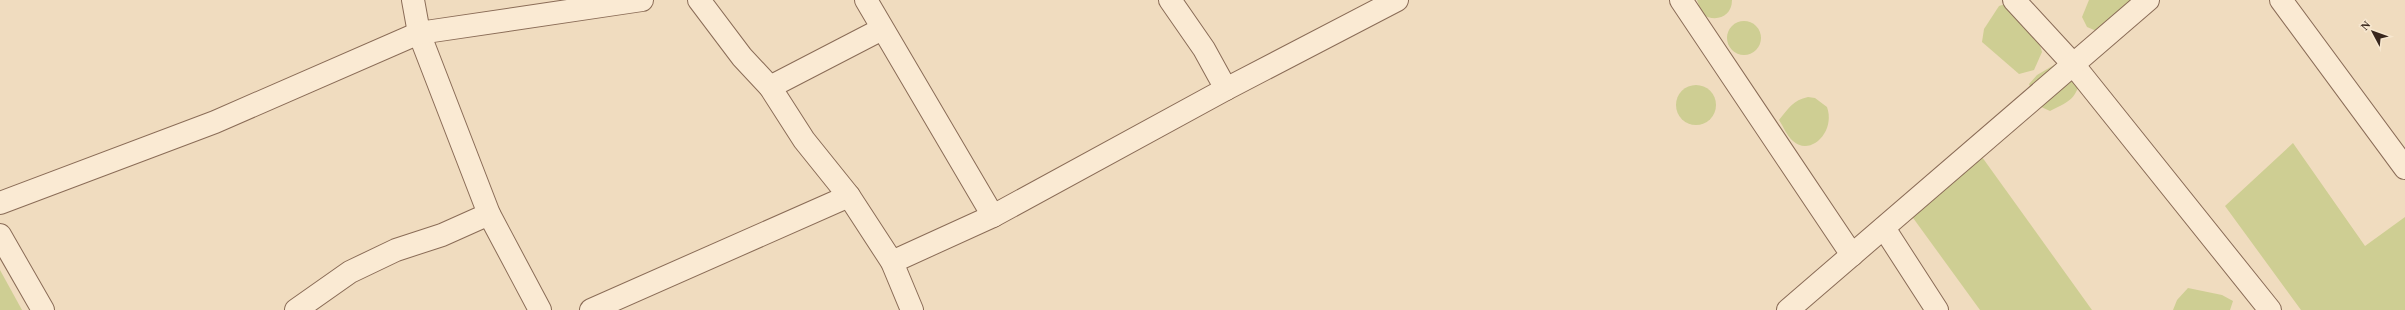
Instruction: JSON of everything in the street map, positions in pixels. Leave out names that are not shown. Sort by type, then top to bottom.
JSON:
[{"type":"street","points":[[413,0],[418,33],[489,214],[540,310]]},
{"type":"street","points":[[0,203],[215,122],[418,33],[642,0]]},
{"type":"street","points":[[699,0],[742,57],[770,87],[804,140],[849,196],[892,262],[912,310]]},
{"type":"street","points":[[866,0],[993,216]]},
{"type":"street","points":[[1170,0],[1204,49],[1226,89]]},
{"type":"street","points":[[892,262],[993,216],[1226,89],[1397,0]]},
{"type":"street","points":[[1681,0],[1852,255]]},
{"type":"street","points":[[2014,0],[2072,63],[2270,310]]},
{"type":"street","points":[[1788,310],[2072,63],[2148,0]]},
{"type":"street","points":[[2281,0],[2405,168]]},
{"type":"street","points":[[770,87],[882,29]]},
{"type":"street","points":[[591,310],[849,196]]},
{"type":"street","points":[[302,309],[350,272],[396,250],[442,235],[489,214]]},
{"type":"street","points":[[1884,228],[1937,310]]},
{"type":"street","points":[[0,235],[43,310]]},
{"type":"green space","points":[[1697,0],[1732,0],[1729,11],[1726,14],[1722,17],[1712,18],[1702,14]]},
{"type":"green space","points":[[2089,0],[2133,0],[2099,32],[2087,27],[2082,17]]},
{"type":"green space","points":[[2005,4],[2034,25],[2042,52],[2034,70],[2019,74],[1982,42],[1984,29],[1999,6]]},
{"type":"green space","points":[[1741,21],[1747,21],[1751,22],[1758,28],[1761,38],[1760,45],[1754,52],[1747,55],[1741,55],[1737,54],[1730,48],[1727,41],[1727,35],[1728,31],[1734,24]]},
{"type":"green space","points":[[2061,61],[2082,75],[2077,90],[2072,98],[2050,111],[2037,105],[2029,84],[2037,75]]},
{"type":"green space","points":[[1700,85],[1707,88],[1713,94],[1716,105],[1715,113],[1707,122],[1700,125],[1692,125],[1685,122],[1677,113],[1676,101],[1679,94],[1688,86]]},
{"type":"green space","points":[[1808,97],[1815,98],[1827,107],[1829,116],[1825,133],[1814,144],[1807,146],[1800,145],[1793,141],[1779,120],[1798,100]]},
{"type":"green space","points":[[2293,143],[2365,246],[2405,217],[2405,310],[2301,310],[2225,206]]},
{"type":"green space","points":[[1982,157],[2092,310],[1980,310],[1908,211]]},
{"type":"green space","points":[[0,270],[22,310],[0,310]]},
{"type":"green space","points":[[2188,288],[2222,295],[2233,301],[2230,310],[2173,310],[2177,300]]}]
